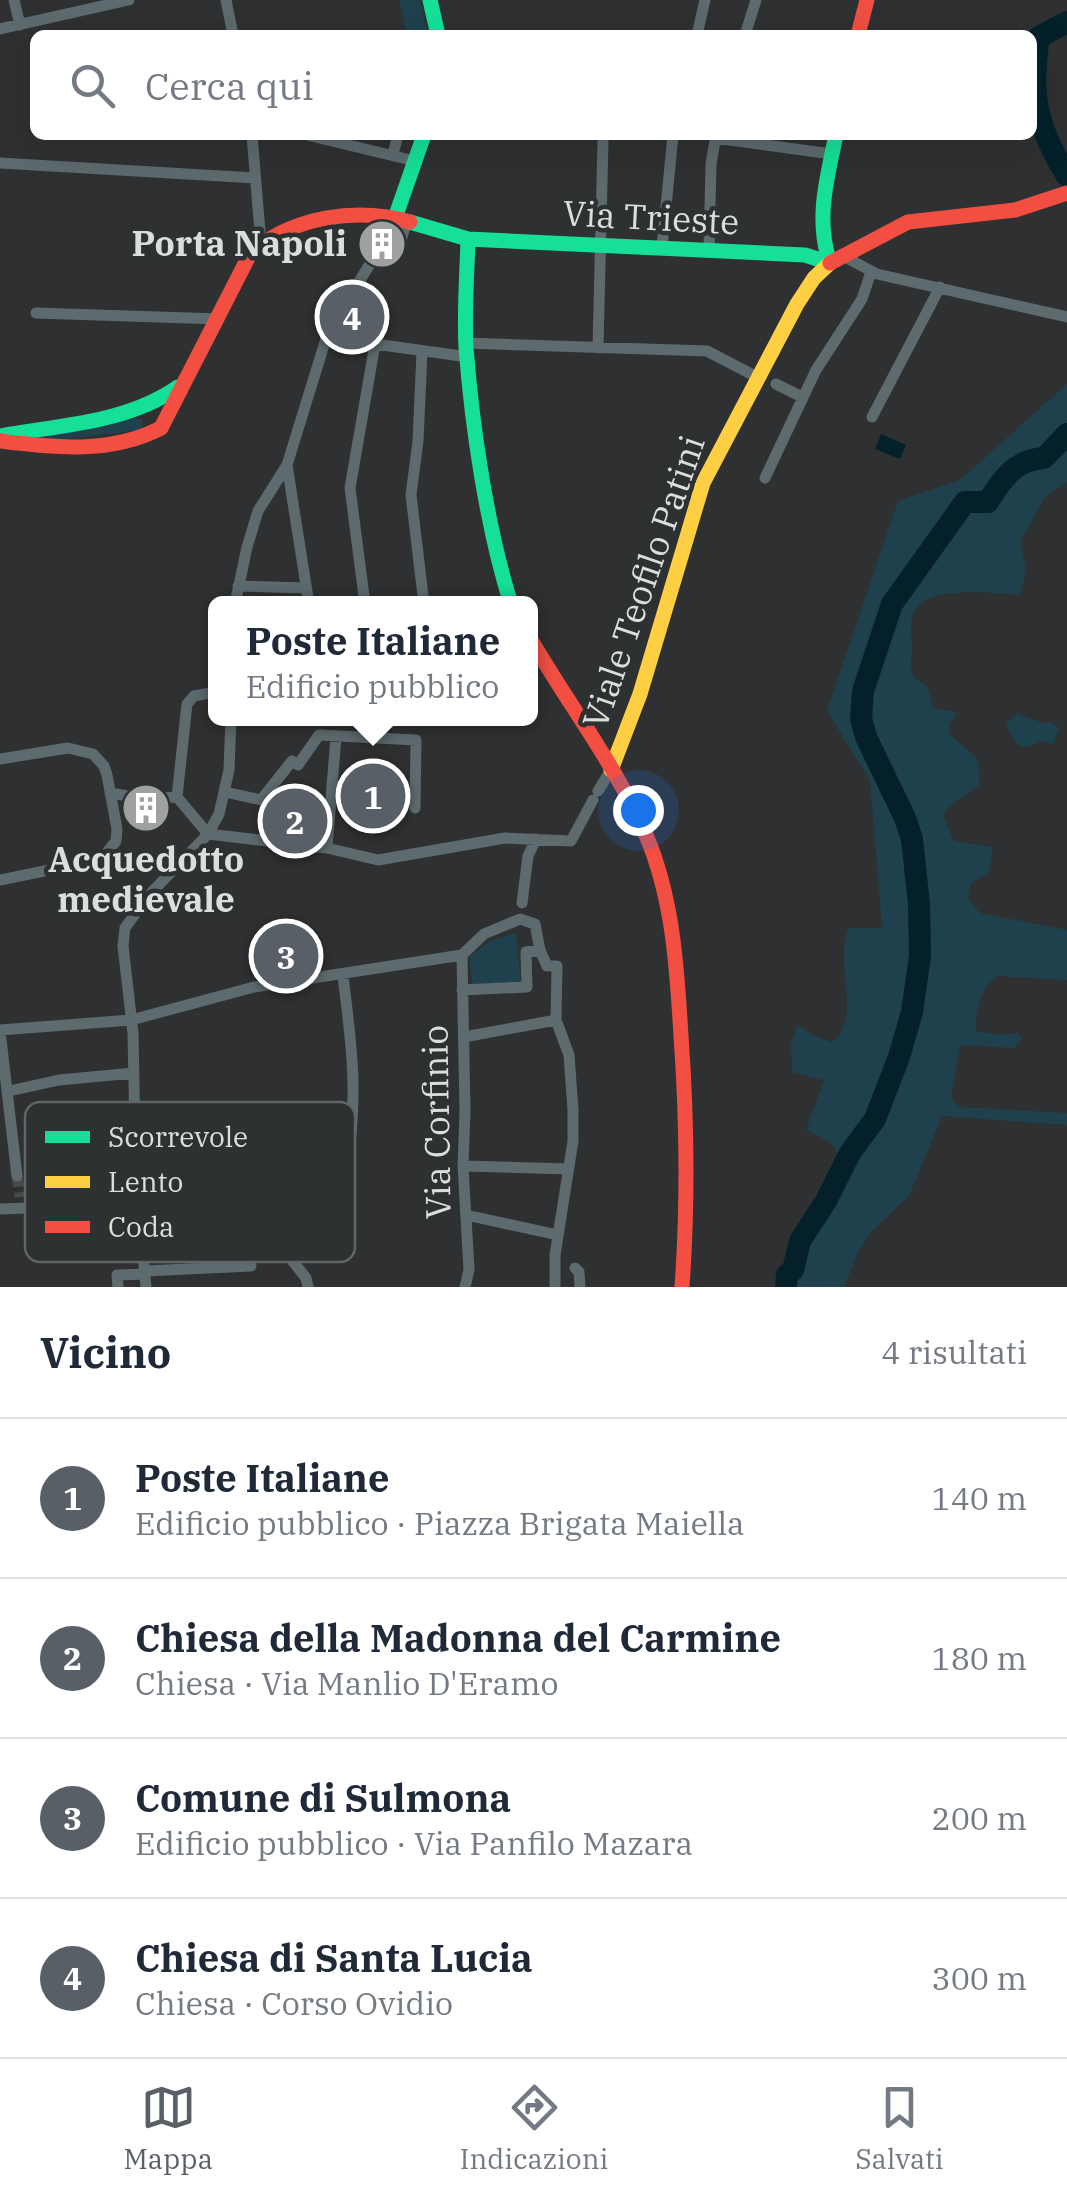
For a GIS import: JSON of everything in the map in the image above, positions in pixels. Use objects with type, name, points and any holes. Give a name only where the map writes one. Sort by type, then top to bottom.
[{"type":"main road","points":[[430,0],[437,30]]},
{"type":"main road","points":[[859,30],[867,0]]},
{"type":"main road","points":[[394,218],[422,140]]},
{"type":"main road","points":[[835,140],[824,197],[822,244],[836,260],[908,222],[1015,210],[1066,193]]},
{"type":"main road","name":"Via Trieste","points":[[261,244],[328,216],[394,218],[468,239],[662,247],[836,260]]},
{"type":"main road","points":[[468,239],[467,350],[496,556],[508,596]]},
{"type":"main road","points":[[0,439],[63,448],[146,438],[167,422],[243,266],[261,244]]},
{"type":"main road","name":"Viale Teofilo Patini","points":[[611,770],[640,694],[703,483],[808,286],[836,260]]},
{"type":"main road","points":[[0,439],[132,410],[166,396],[192,373]]},
{"type":"main road","points":[[132,410],[150,422],[146,438]]},
{"type":"main road","points":[[27,445],[29,436],[39,428]]},
{"type":"main road","points":[[538,651],[646,835],[670,902],[688,1129],[688,1216],[682,1287]]},
{"type":"street","points":[[14,0],[20,24]]},
{"type":"street","points":[[0,29],[128,0]]},
{"type":"street","points":[[226,0],[232,30]]},
{"type":"street","points":[[697,30],[705,0]]},
{"type":"street","points":[[747,30],[756,0]]},
{"type":"street","points":[[252,140],[261,244]]},
{"type":"street","points":[[329,140],[415,161]]},
{"type":"street","points":[[393,154],[397,140]]},
{"type":"street","points":[[662,247],[673,140]]},
{"type":"street","points":[[708,250],[715,140]]},
{"type":"street","points":[[742,140],[832,154]]},
{"type":"street","points":[[598,348],[603,141]]},
{"type":"street","points":[[0,164],[255,178]]},
{"type":"street","points":[[394,218],[398,251],[383,260],[374,259],[365,251],[364,244],[394,218]]},
{"type":"street","points":[[236,596],[258,511],[287,465],[328,332],[374,259]]},
{"type":"street","points":[[836,260],[871,272],[1067,318]]},
{"type":"street","points":[[765,478],[816,370],[862,299],[871,272]]},
{"type":"street","points":[[872,417],[940,287]]},
{"type":"street","points":[[36,314],[220,319]]},
{"type":"street","points":[[328,332],[422,352],[708,350],[757,376]]},
{"type":"street","points":[[364,596],[350,488],[375,344]]},
{"type":"street","points":[[422,352],[411,495],[423,596]]},
{"type":"street","points":[[776,384],[802,397]]},
{"type":"street","points":[[287,465],[308,596]]},
{"type":"street","points":[[238,586],[306,588]]},
{"type":"street","points":[[208,693],[194,696],[187,704],[176,797],[208,834],[327,848],[388,860],[450,845],[505,838],[571,841],[611,770]]},
{"type":"street","points":[[135,1102],[123,946],[128,920],[208,834],[225,792],[229,726]]},
{"type":"street","points":[[225,792],[261,800],[292,762],[298,765],[319,736],[416,740],[416,808]]},
{"type":"street","points":[[327,848],[336,737]]},
{"type":"street","points":[[0,758],[68,748],[86,750],[104,766],[116,841],[102,859],[0,880]]},
{"type":"street","points":[[110,794],[146,799],[176,797]]},
{"type":"street","points":[[521,911],[528,856],[536,839]]},
{"type":"street","points":[[521,911],[535,924],[547,966],[557,966],[556,1020],[569,1056],[573,1110],[558,1235],[564,1267],[580,1287]]},
{"type":"street","points":[[17,1176],[0,1031],[131,1020],[254,988],[462,955],[470,944],[521,911]]},
{"type":"street","points":[[462,990],[526,987],[526,952],[540,950]]},
{"type":"street","name":"Via Corfinio","points":[[462,955],[462,1166],[469,1270],[465,1287]]},
{"type":"street","points":[[343,976],[353,1102]]},
{"type":"street","points":[[464,1037],[556,1020]]},
{"type":"street","points":[[9,1091],[59,1080],[134,1072]]},
{"type":"street","points":[[462,1166],[568,1169]]},
{"type":"street","points":[[0,1209],[25,1203]]},
{"type":"street","points":[[466,1215],[558,1235]]},
{"type":"street","points":[[293,1262],[308,1287]]},
{"type":"street","points":[[118,1287],[117,1275],[146,1277],[251,1266]]},
{"type":"street","points":[[555,1287],[564,1267]]},
{"type":"shaded area","points":[[399,0],[420,0],[427,30],[406,30]]},
{"type":"shaded area","points":[[1067,384],[1067,482],[1044,498],[1021,541],[1026,572],[1020,595],[966,592],[925,600],[912,616],[911,666],[914,677],[928,688],[933,708],[955,712],[949,733],[978,760],[980,785],[947,808],[943,816],[954,841],[993,847],[990,871],[970,884],[968,899],[980,913],[1067,930],[1067,980],[998,976],[987,986],[978,1008],[976,1031],[1018,1033],[1022,1039],[1014,1048],[960,1045],[951,1098],[959,1107],[1067,1113],[1067,1125],[942,1116],[909,1196],[872,1231],[858,1252],[844,1287],[780,1287],[788,1253],[830,1185],[839,1156],[829,1142],[806,1130],[824,1080],[792,1072],[791,1043],[798,1025],[832,1042],[841,1031],[846,1019],[844,958],[849,928],[882,928],[870,781],[827,711],[898,501],[960,480]]},
{"type":"shaded area","points":[[142,420],[142,430],[39,442],[35,438]]},
{"type":"shaded area","points":[[881,434],[906,445],[900,459],[875,449]]},
{"type":"shaded area","points":[[1017,714],[1051,722],[1059,728],[1054,744],[1018,744],[1006,723]]},
{"type":"shaded area","points":[[516,933],[521,983],[472,985],[469,957],[491,940]]},
{"type":"waterway","points":[[1037,56],[1039,37],[1067,22]]},
{"type":"waterway","points":[[1037,101],[1048,141],[1067,176]]},
{"type":"waterway","points":[[786,1287],[800,1241],[850,1153],[875,1119],[912,1012],[920,956],[912,839],[866,737],[861,718],[863,691],[892,604],[965,502],[988,502],[1010,472],[1025,462],[1044,458],[1067,434]]},
{"type":"tunnel","points":[[17,1176],[20,1197]]},
{"type":"traffic: fast","points":[[430,0],[437,30]]},
{"type":"traffic: fast","points":[[395,218],[422,140]]},
{"type":"traffic: fast","points":[[830,263],[823,215],[835,140]]},
{"type":"traffic: fast","points":[[410,222],[468,239],[805,255],[830,263]]},
{"type":"traffic: fast","points":[[468,239],[465,334],[472,410],[488,510],[509,596]]},
{"type":"traffic: fast","points":[[0,436],[115,415],[178,387]]},
{"type":"traffic: slow","points":[[611,770],[640,694],[703,483],[797,304],[814,278],[830,263]]},
{"type":"traffic: jam","points":[[859,30],[867,0]]},
{"type":"traffic: jam","points":[[830,263],[908,222],[1015,210],[1067,193]]},
{"type":"traffic: jam","points":[[0,441],[82,447],[122,442],[161,428],[250,254],[285,231],[326,218],[369,215],[410,222]]},
{"type":"traffic: jam","points":[[538,651],[634,809],[655,859],[668,908],[686,1130],[682,1287]]},
{"type":"place","name":"Porta Napoli","points":[[382,244]]},
{"type":"place","name":"Chiesa di Santa Lucia","points":[[352,317]]},
{"type":"place","name":"Poste Italiane","points":[[373,796]]},
{"type":"place","name":"Acquedotto medievale","points":[[146,808]]},
{"type":"place","name":"Chiesa della Madonna del Carmine","points":[[295,821]]},
{"type":"place","name":"Comune di Sulmona","points":[[286,956]]}]
